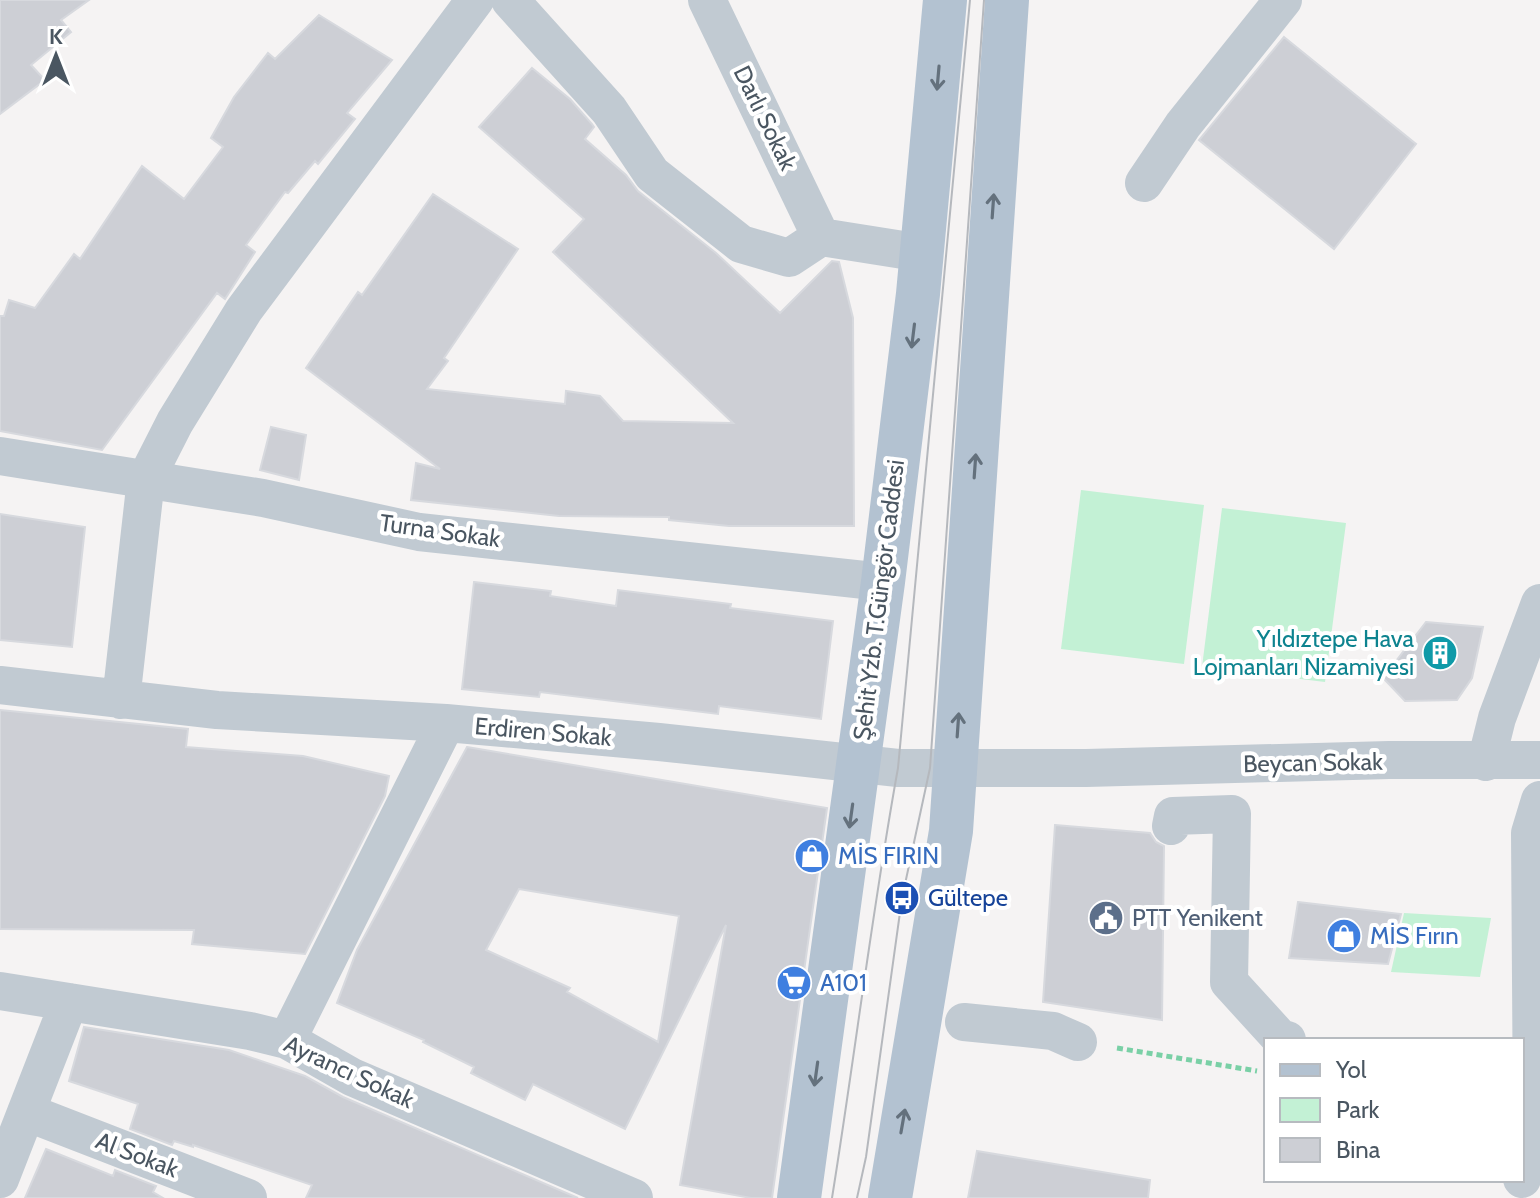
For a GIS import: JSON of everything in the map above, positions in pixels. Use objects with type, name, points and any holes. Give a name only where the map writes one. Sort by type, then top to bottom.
[{"type":"main road","name":"Şehit Yzb. T.Güngör Caddesi","points":[[799,1198],[883,582],[922,253],[945,0]]},
{"type":"main road","points":[[890,1198],[951,831],[1007,0]]},
{"type":"street","points":[[121,700],[146,479],[175,422],[244,310],[475,0]]},
{"type":"street","points":[[510,0],[609,110],[652,174],[741,244],[789,258],[821,237],[922,253]]},
{"type":"street","name":"Darlı Sokak","points":[[707,0],[821,237]]},
{"type":"street","points":[[1144,183],[1183,125],[1283,0]]},
{"type":"street","name":"Turna Sokak","points":[[0,456],[263,498],[419,532],[883,582]]},
{"type":"street","points":[[1486,762],[1497,718],[1540,603]]},
{"type":"street","name":"Erdiren Sokak","points":[[0,685],[217,710],[446,723],[659,742],[858,765],[955,769],[1086,768]]},
{"type":"street","points":[[287,1040],[446,723]]},
{"type":"street","name":"Beycan Sokak","points":[[1086,768],[1389,760],[1540,760]]},
{"type":"street","points":[[1171,826],[1173,816],[1232,814],[1229,982],[1280,1038]]},
{"type":"street","points":[[1524,1169],[1532,1123],[1537,823]]},
{"type":"street","name":"Ayrancı Sokak","points":[[0,991],[250,1031],[287,1040],[352,1077],[634,1198]]},
{"type":"street","points":[[0,1179],[69,1002]]},
{"type":"street","points":[[964,1022],[1053,1031],[1078,1042]]},
{"type":"street","name":"Al Sokak","points":[[26,1112],[248,1198]]},
{"type":"path","points":[[1078,1042],[1264,1072]]},
{"type":"green space","points":[[1081,490],[1204,505],[1184,664],[1061,649]]},
{"type":"green space","points":[[1222,508],[1346,523],[1325,682],[1202,667]]},
{"type":"green space","points":[[1404,913],[1491,918],[1480,977],[1391,972]]},
{"type":"building","points":[[0,0],[89,0],[61,20],[71,32],[31,65],[45,80],[0,114]]},
{"type":"building","points":[[319,15],[392,60],[347,113],[355,119],[318,164],[315,161],[288,193],[285,192],[246,245],[255,252],[225,299],[217,293],[102,450],[0,431],[0,316],[4,316],[9,300],[35,308],[74,254],[80,259],[142,166],[184,199],[223,147],[211,138],[234,97],[268,53],[275,59]]},
{"type":"building","points":[[1284,37],[1416,144],[1334,249],[1199,140]]},
{"type":"building","points":[[532,68],[570,99],[592,124],[594,127],[585,139],[626,175],[638,191],[716,253],[780,313],[832,261],[839,262],[853,318],[854,526],[729,526],[669,520],[669,517],[559,516],[411,500],[416,463],[440,469],[306,368],[358,292],[362,295],[433,194],[518,249],[444,358],[448,361],[427,389],[565,404],[566,391],[600,396],[623,421],[733,423],[553,252],[584,219],[479,127]]},
{"type":"building","points":[[271,427],[306,435],[299,480],[260,470]]},
{"type":"building","points":[[0,514],[85,527],[72,647],[0,640]]},
{"type":"building","points":[[474,582],[551,591],[550,596],[616,606],[618,590],[833,621],[821,719],[719,706],[718,714],[540,692],[539,697],[462,689]]},
{"type":"building","name":"Yıldıztepe Hava Lojmanları Nizamiyesi","points":[[1426,622],[1483,627],[1472,678],[1457,700],[1405,701],[1383,678]]},
{"type":"building","points":[[0,710],[188,729],[186,747],[303,756],[389,776],[385,796],[305,954],[192,944],[194,930],[0,929]]},
{"type":"building","points":[[467,747],[827,808],[772,1198],[751,1198],[680,1185],[726,925],[625,1129],[533,1084],[525,1100],[471,1073],[474,1067],[424,1040],[337,1003],[357,950]],"holes":[[[519,889],[679,916],[658,1042],[567,992],[570,988],[486,950]]]},
{"type":"building","name":"PTT Yenikent","points":[[1055,825],[1150,833],[1156,842],[1164,846],[1162,1020],[1043,1002]]},
{"type":"building","name":"MİS Fırın","points":[[1298,902],[1401,914],[1388,964],[1289,958]]},
{"type":"building","points":[[84,1027],[229,1050],[305,1076],[343,1097],[578,1198],[306,1198],[312,1185],[193,1145],[174,1141],[172,1145],[130,1129],[138,1104],[69,1081]]},
{"type":"building","points":[[46,1149],[113,1176],[115,1170],[156,1186],[153,1192],[163,1198],[25,1198]]},
{"type":"building","points":[[977,1151],[1150,1180],[1148,1198],[968,1198]]},
{"type":"tram line","points":[[832,1198],[898,768],[970,0]]},
{"type":"tram line","points":[[857,1198],[866,1157],[902,898],[930,768],[984,0]]},
{"type":"place","name":"Yıldıztepe Hava Lojmanları Nizamiyesi","points":[[1440,653]]},
{"type":"place","name":"MİS FIRIN","points":[[812,856]]},
{"type":"place","name":"Gültepe","points":[[902,898]]},
{"type":"place","name":"PTT Yenikent","points":[[1106,918]]},
{"type":"place","name":"MİS Fırın","points":[[1344,936]]},
{"type":"place","name":"A101","points":[[794,983]]}]
